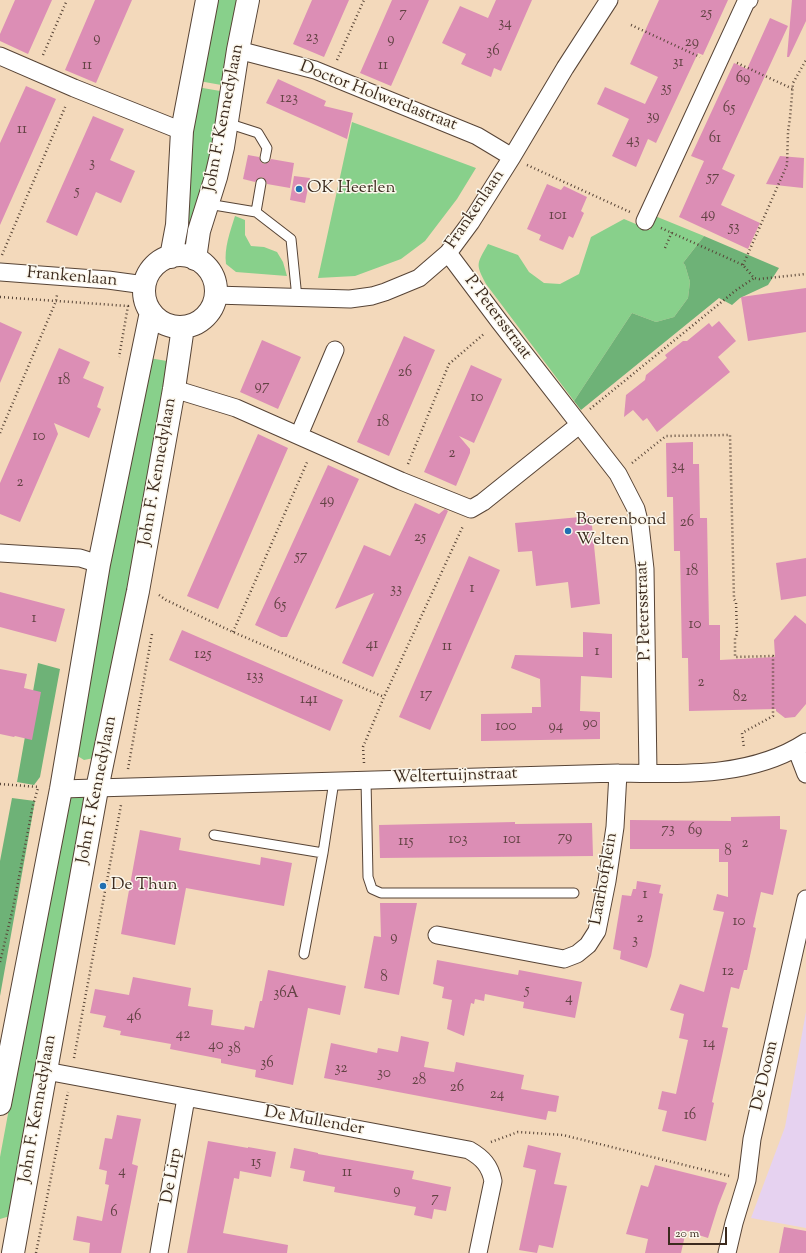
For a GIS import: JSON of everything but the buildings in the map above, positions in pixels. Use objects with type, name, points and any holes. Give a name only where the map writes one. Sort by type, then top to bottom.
[{"type":"street","name":"John F. Kennedylaan","points":[[171,257],[177,226],[182,131],[207,0]]},
{"type":"street","name":"John F. Kennedylaan","points":[[195,259],[199,230],[216,176],[227,123],[238,50],[248,0]]},
{"type":"street","name":"Frankenlaan","points":[[215,295],[350,299],[372,296],[386,292],[419,278],[448,253],[471,222],[565,68],[609,0]]},
{"type":"street","points":[[645,221],[746,2],[749,0]]},
{"type":"street","name":"Doctor Holwerdastraat","points":[[238,50],[315,70],[477,136],[512,157]]},
{"type":"street","points":[[0,56],[74,88],[182,131]]},
{"type":"street","name":"P. Petersstraat","points":[[448,253],[577,423],[618,474],[636,509],[640,525],[645,569],[648,773]]},
{"type":"street","points":[[179,256],[195,259],[208,269],[214,282],[215,295],[213,305],[205,316],[192,325],[183,327],[162,322],[151,312],[145,301],[145,285],[148,274],[152,268],[163,260],[171,257],[179,256]]},
{"type":"street","name":"Frankenlaan","points":[[0,272],[108,280],[145,285]]},
{"type":"street","points":[[0,1104],[61,789],[99,564],[151,312]]},
{"type":"street","name":"John F. Kennedylaan","points":[[13,1253],[97,789],[138,591],[174,389],[183,327]]},
{"type":"street","points":[[299,435],[335,350]]},
{"type":"street","points":[[174,389],[236,408],[401,481],[471,509],[483,502],[577,423]]},
{"type":"street","points":[[0,552],[80,558],[99,564]]},
{"type":"street","points":[[801,745],[806,774]]},
{"type":"street","name":"Weltertuijnstraat","points":[[61,789],[618,773],[709,773],[760,764],[801,745]]},
{"type":"street","name":"Laarhofplein","points":[[437,935],[564,959],[577,954],[588,945],[597,931],[607,881],[615,827],[618,773]]},
{"type":"street","name":"De Doom","points":[[727,1253],[747,1180],[752,1139],[806,898]]},
{"type":"street","name":"De Mullender","points":[[46,1071],[469,1150],[486,1162],[491,1172],[493,1181],[478,1253]]},
{"type":"street","name":"De Lirp","points":[[159,1253],[186,1098]]},
{"type":"lane","points":[[227,123],[258,133],[267,148],[265,158]]},
{"type":"lane","points":[[256,212],[261,183]]},
{"type":"lane","points":[[208,204],[256,212],[291,239],[297,298]]},
{"type":"lane","points":[[366,780],[368,877],[372,889],[381,893],[574,893]]},
{"type":"lane","points":[[304,954],[323,853],[334,781]]},
{"type":"lane","points":[[214,835],[323,853]]},
{"type":"path","points":[[36,72],[67,0]]},
{"type":"path","points":[[330,76],[364,0]]},
{"type":"path","points":[[631,25],[793,89]]},
{"type":"path","points":[[743,265],[787,165],[788,132],[793,83],[806,60]]},
{"type":"path","points":[[0,261],[74,88]]},
{"type":"path","points":[[665,248],[672,232]]},
{"type":"path","points":[[0,433],[56,301],[59,277]]},
{"type":"path","points":[[577,423],[735,291],[754,278]]},
{"type":"path","points":[[0,297],[128,306],[118,362]]},
{"type":"path","points":[[401,481],[449,364],[499,321]]},
{"type":"path","points":[[618,474],[666,436],[730,435],[734,599],[736,602],[737,634],[735,638],[735,657],[773,656],[773,716],[742,733],[746,766]]},
{"type":"path","points":[[233,632],[315,443]]},
{"type":"path","points":[[366,780],[363,747],[384,697],[471,509]]},
{"type":"path","points":[[138,591],[159,595],[166,600],[233,632],[384,697]]},
{"type":"path","points":[[158,603],[159,595]]},
{"type":"path","points":[[36,1253],[125,788],[152,633]]},
{"type":"path","points":[[0,962],[13,908],[33,805],[40,779]]},
{"type":"path","points":[[0,784],[61,789]]},
{"type":"path","points":[[469,1150],[518,1132],[563,1135],[747,1180]]},
{"type":"shaded area","points":[[806,1012],[806,1228],[751,1218],[785,1127]]},
{"type":"green space","points":[[213,0],[243,0],[227,86],[199,81]]},
{"type":"green space","points":[[197,87],[226,92],[219,132],[191,222],[182,221]]},
{"type":"green space","points":[[352,122],[476,168],[457,199],[425,241],[401,259],[355,276],[318,278]]},
{"type":"green space","points":[[235,216],[245,220],[245,235],[251,246],[264,247],[277,252],[283,262],[287,276],[236,272],[226,264],[229,234]]},
{"type":"green space","points":[[655,216],[704,236],[683,263],[690,282],[688,298],[674,317],[656,322],[632,313],[574,401],[486,284],[480,272],[480,260],[488,244],[518,255],[529,272],[544,283],[560,284],[579,274],[591,237],[624,219],[650,230]]},
{"type":"green space","points":[[704,236],[779,268],[768,285],[740,298],[732,305],[719,298],[581,410],[574,401],[632,313],[656,322],[674,317],[688,298],[690,282],[683,263]]},
{"type":"green space","points":[[149,358],[173,362],[94,758],[84,760],[76,755],[142,379]]},
{"type":"green space","points":[[38,663],[60,669],[40,777],[34,785],[17,782]]},
{"type":"green space","points":[[73,795],[80,795],[86,799],[10,1216],[0,1219],[0,1157],[66,802]]},
{"type":"green space","points":[[12,798],[35,801],[0,996],[0,861]]},
{"type":"place","name":"OK Heerlen","points":[[299,189]]},
{"type":"place","name":"Boerenbond Welten","points":[[568,531]]},
{"type":"place","name":"De Thun","points":[[103,886]]}]
